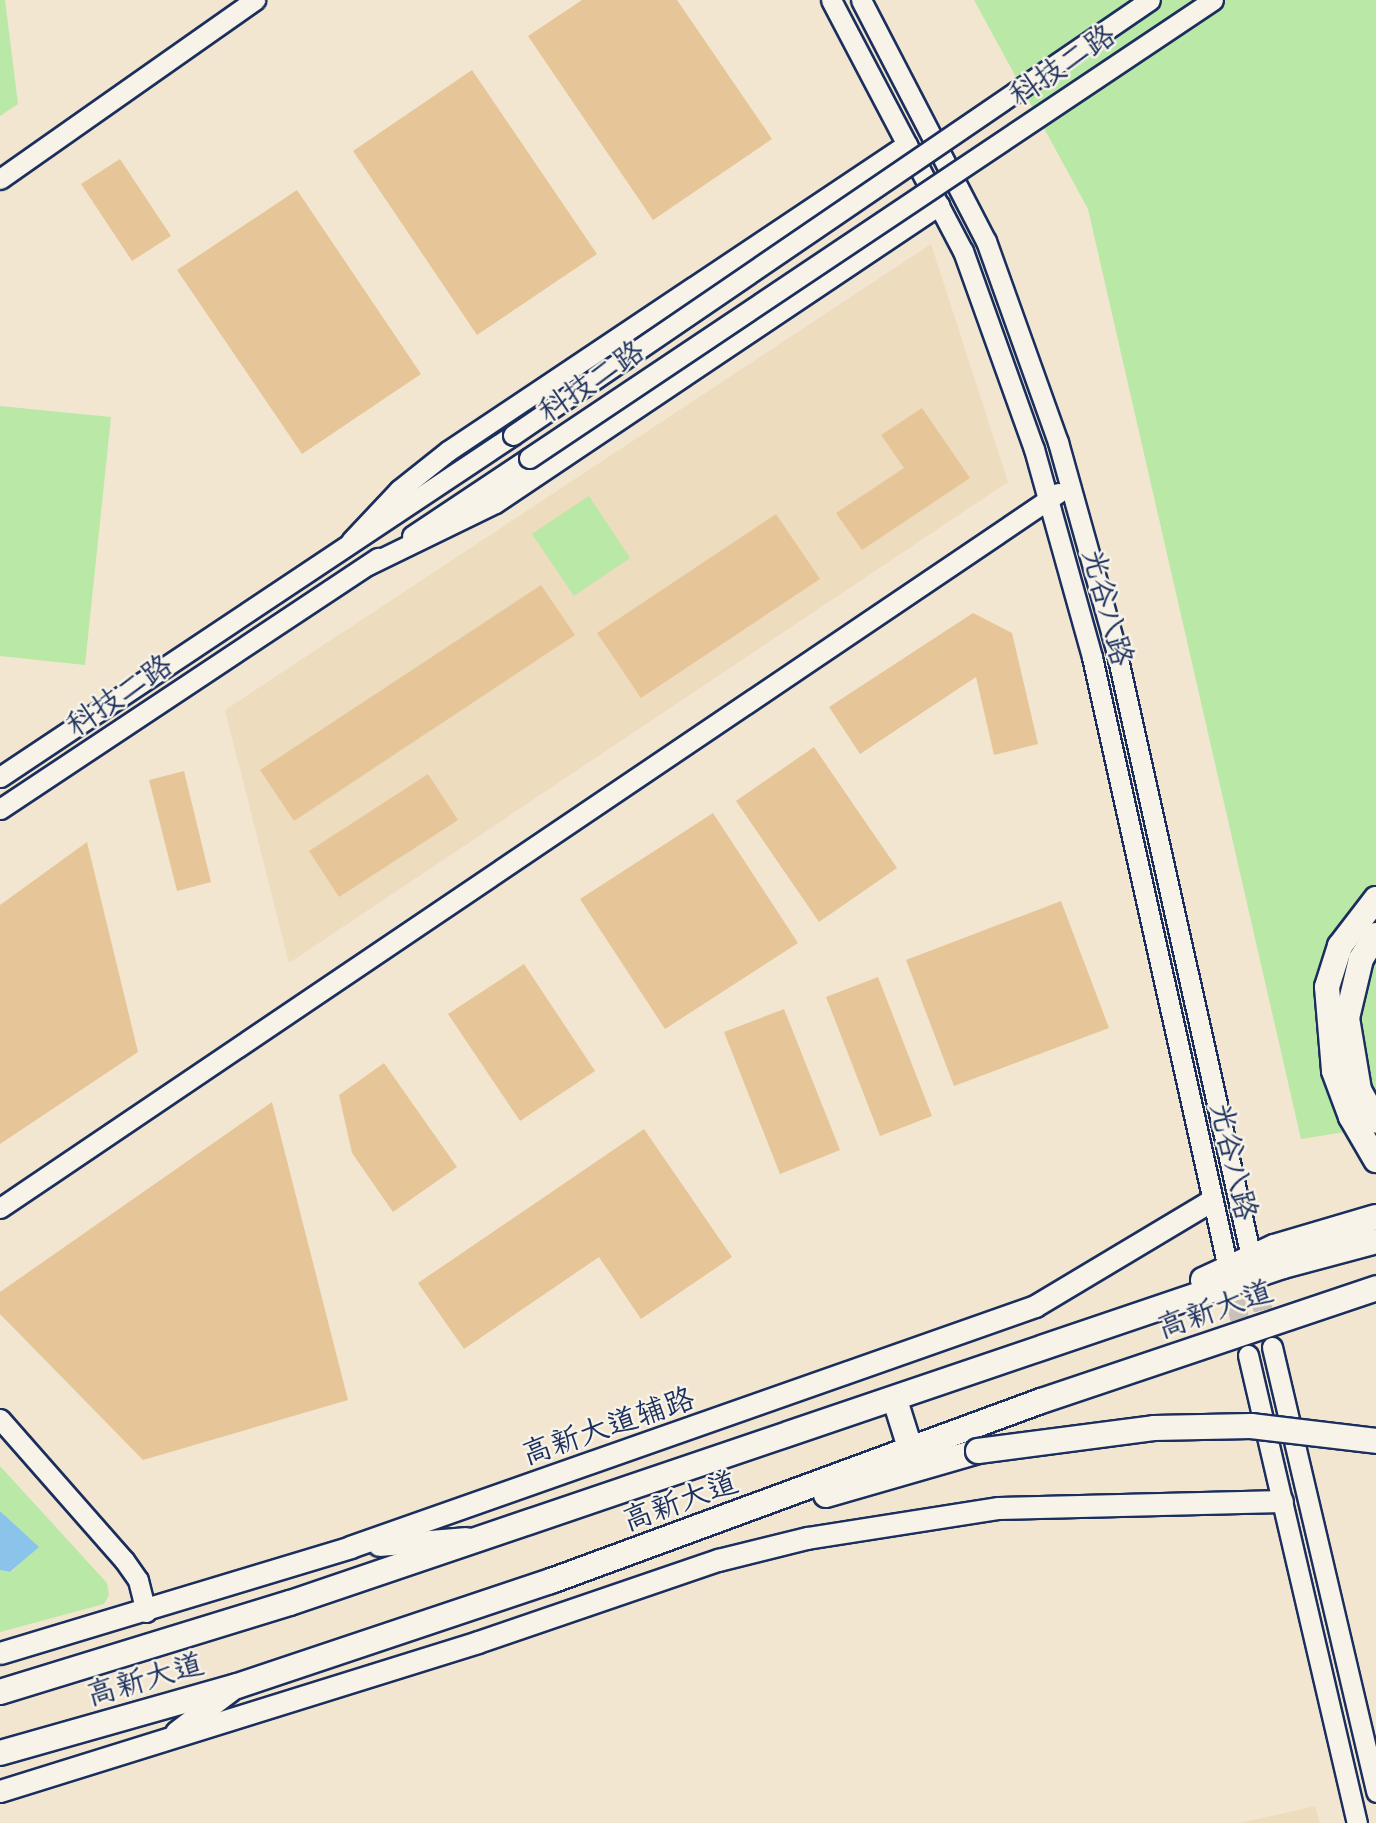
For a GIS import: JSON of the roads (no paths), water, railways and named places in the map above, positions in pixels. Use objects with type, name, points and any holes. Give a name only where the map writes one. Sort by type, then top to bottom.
[{"type":"highway","points":[[1376,899],[1340,946],[1327,987],[1334,1070],[1351,1117],[1376,1160]]},
{"type":"highway","points":[[1376,935],[1361,959],[1348,1018],[1359,1090],[1376,1121]]},
{"type":"highway","points":[[1279,1257],[1376,1217]]},
{"type":"highway","name":"高新大道","points":[[0,1692],[290,1603],[1071,1342],[1279,1257],[1376,1241]]},
{"type":"highway","name":"高新大道","points":[[0,1753],[237,1686],[551,1581],[911,1448],[1376,1288]]},
{"type":"highway","points":[[895,1400],[911,1448]]},
{"type":"highway","points":[[551,1581],[978,1451],[1154,1429],[1251,1426],[1376,1441]]},
{"type":"main road","name":"高新大道辅路","points":[[0,1653],[146,1612],[350,1547],[1035,1306],[1212,1200]]},
{"type":"main road","points":[[0,1791],[163,1741],[718,1560],[807,1538],[999,1508],[1282,1501]]},
{"type":"main road","points":[[350,1547],[489,1536]]},
{"type":"main road","points":[[163,1741],[237,1686]]},
{"type":"street","points":[[0,180],[255,0]]},
{"type":"street","name":"光谷八路","points":[[831,0],[963,251],[1048,500],[1092,657],[1227,1264]]},
{"type":"street","name":"光谷八路","points":[[861,0],[986,241],[1070,485],[1116,650],[1249,1248]]},
{"type":"street","name":"科技二路","points":[[0,777],[513,435],[1150,0]]},
{"type":"street","name":"科技二路","points":[[0,809],[1213,0]]},
{"type":"street","points":[[351,541],[399,490],[448,451],[907,144]]},
{"type":"street","points":[[368,565],[495,503],[939,205]]},
{"type":"street","points":[[0,1208],[1070,485]]},
{"type":"street","points":[[1272,1347],[1376,1792]]},
{"type":"street","points":[[1248,1355],[1357,1823]]},
{"type":"street","points":[[0,1419],[124,1560],[138,1580],[146,1612]]},
{"type":"water","points":[[0,1511],[39,1547],[10,1572],[0,1570]]},
{"type":"tunnel","points":[[1252,1263],[1270,1339]]},
{"type":"tunnel","points":[[1229,1272],[1248,1355]]}]
